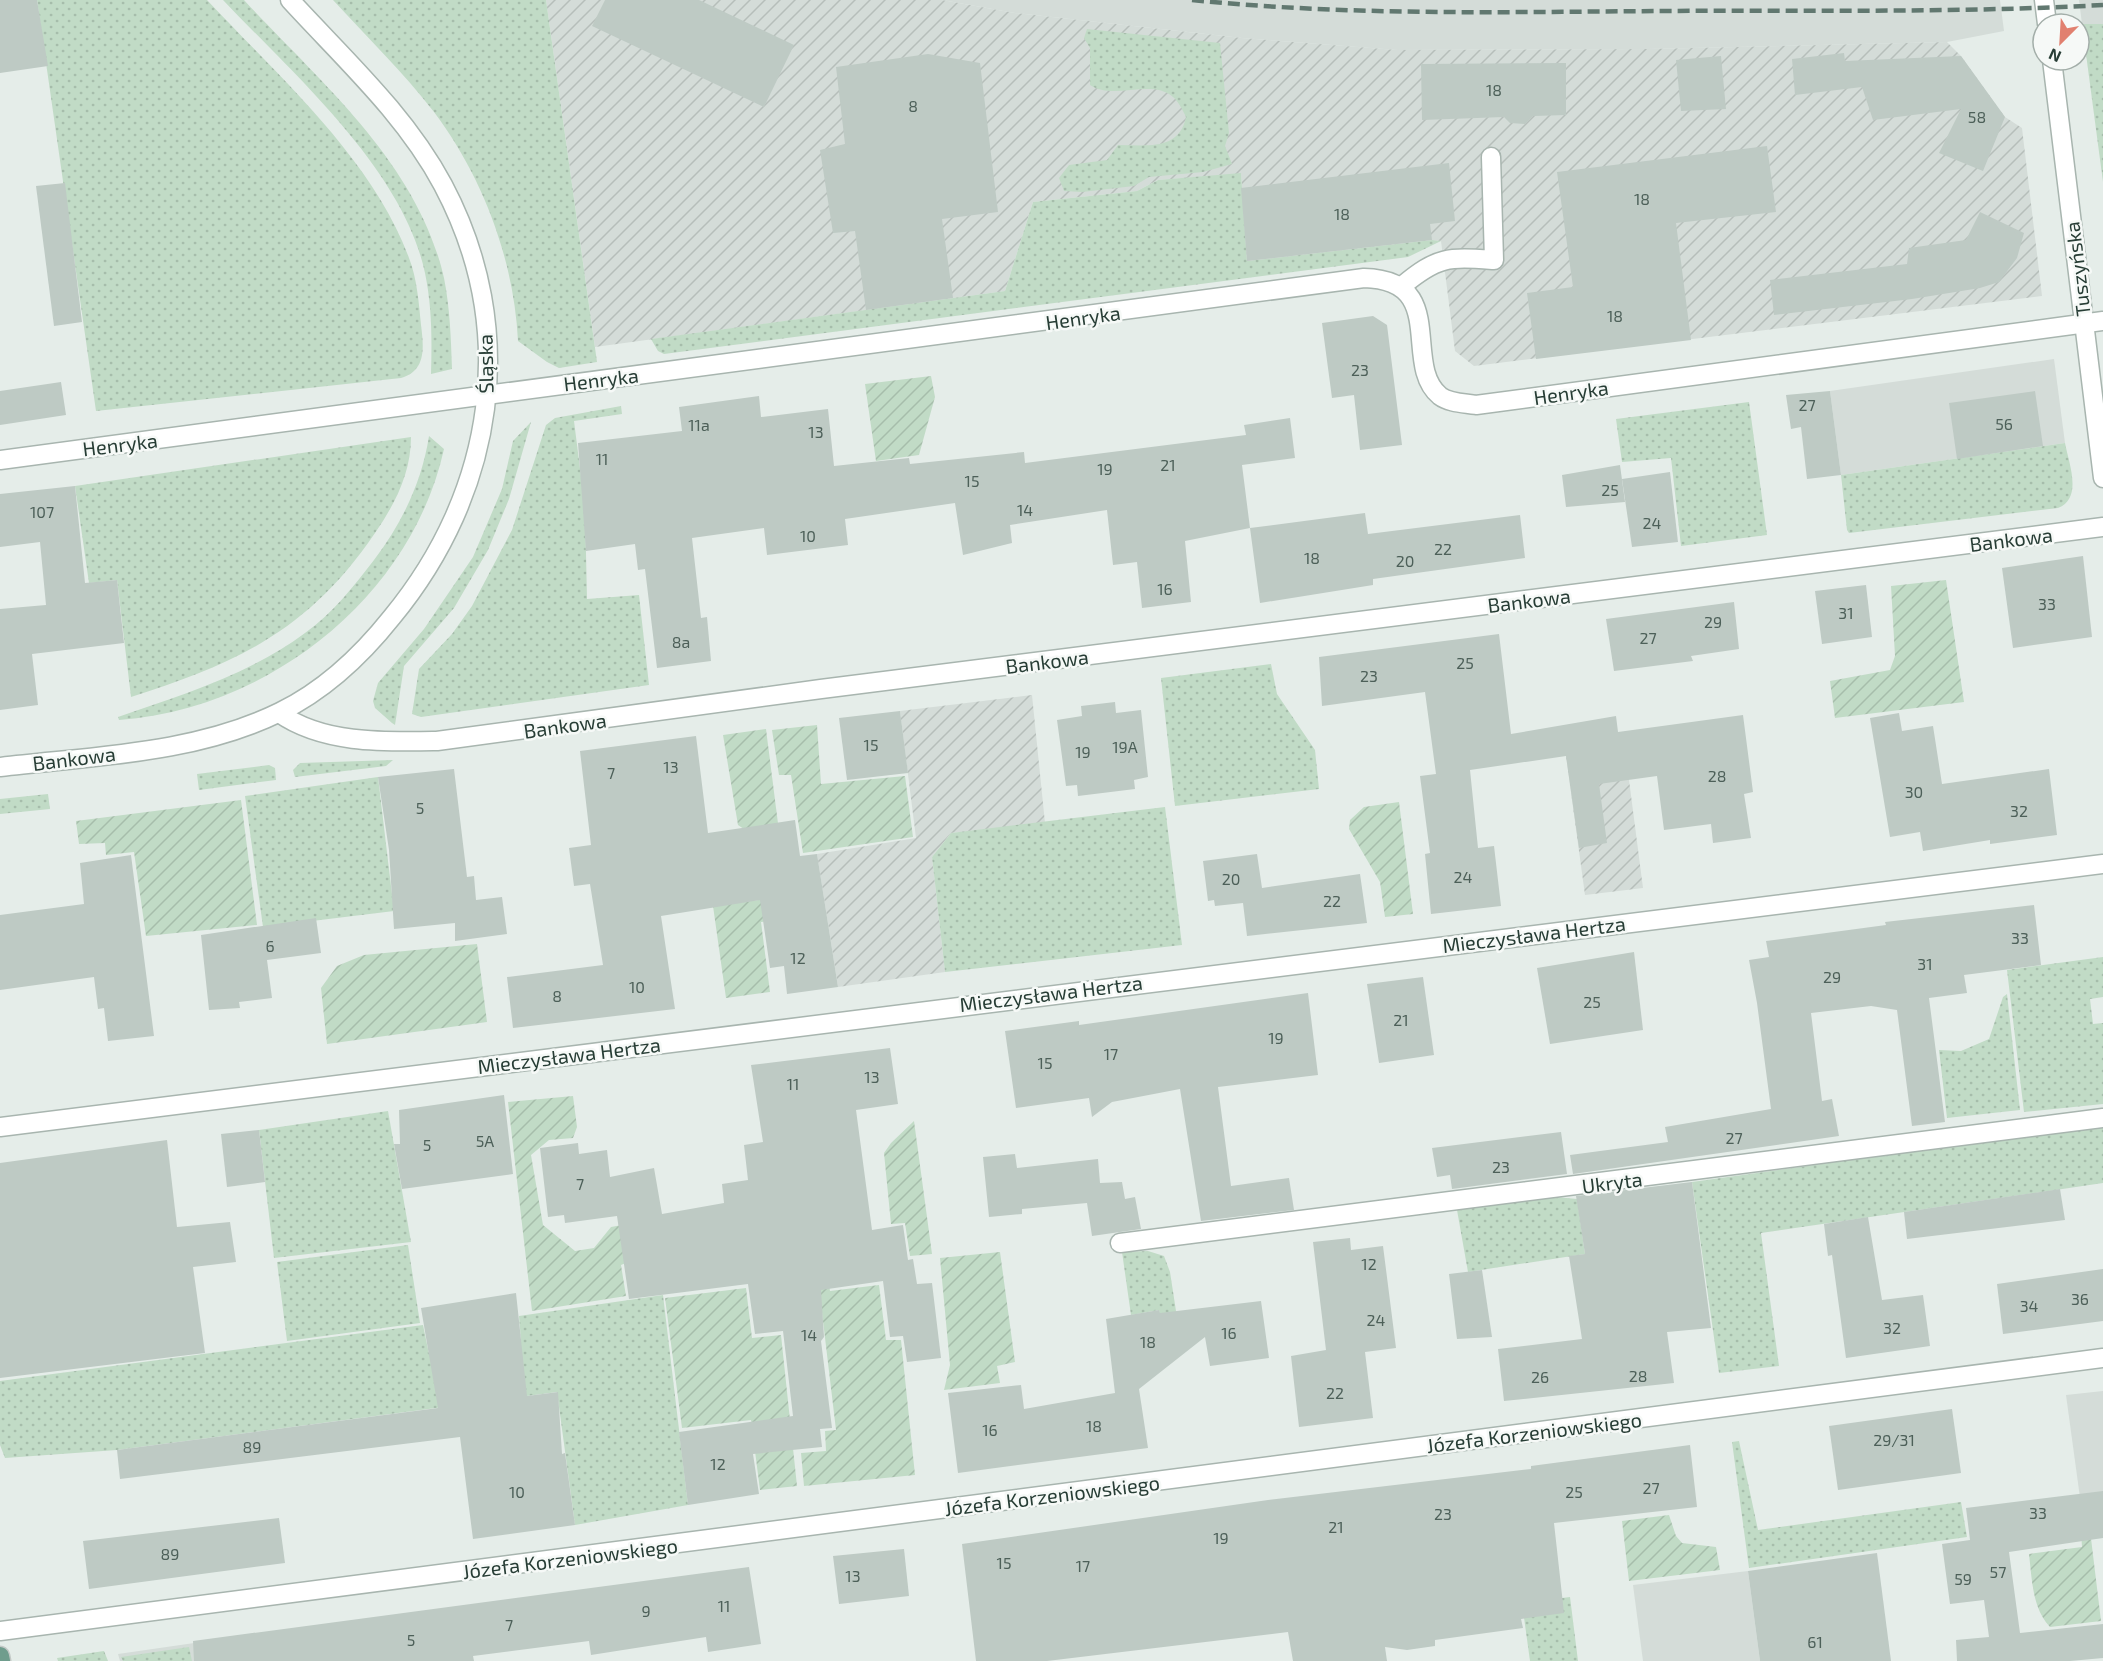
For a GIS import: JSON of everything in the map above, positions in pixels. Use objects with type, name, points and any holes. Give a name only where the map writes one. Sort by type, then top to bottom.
[{"type":"main road","points":[[0,1656],[2,1661]]},
{"type":"street","name":"Śląska","points":[[279,713],[318,689],[352,662],[409,597],[430,566],[446,538],[471,478],[484,426],[487,393],[481,294],[464,232],[444,187],[414,136],[290,0]]},
{"type":"street","name":"Tuszyńska","points":[[2053,72],[2103,478]]},
{"type":"street","points":[[1402,286],[1426,266],[1443,259],[1494,260],[1491,157]]},
{"type":"street","name":"Henryka","points":[[0,460],[424,405],[487,393],[949,335],[1364,278],[1384,278],[1402,286],[1418,315],[1430,385],[1442,398],[1476,405],[2103,321]]},
{"type":"street","name":"Bankowa","points":[[0,766],[133,751],[191,741],[249,725],[279,713],[311,732],[386,741],[445,740],[821,689],[2103,527]]},
{"type":"street","name":"Mieczysława Hertza","points":[[0,1127],[2103,864]]},
{"type":"street","name":"Ukryta","points":[[1120,1243],[2103,1118]]},
{"type":"street","name":"Józefa Korzeniowskiego","points":[[0,1631],[2103,1358]]},
{"type":"shaded area","points":[[546,0],[942,0],[1015,13],[1242,38],[1397,50],[1649,49],[1947,42],[1961,56],[2005,117],[2022,128],[2042,296],[1474,366],[1455,351],[1441,241],[1432,240],[1247,261],[1241,174],[1158,180],[1137,191],[1033,202],[1005,291],[595,347]]},
{"type":"shaded area","points":[[942,0],[2000,0],[2004,31],[1947,42],[1649,49],[1397,50],[1242,38],[1015,13]]},
{"type":"shaded area","points":[[2079,0],[2103,0],[2103,24],[2091,24],[2091,12],[2080,12]]},
{"type":"shaded area","points":[[2054,359],[2065,443],[1841,475],[1830,391]]},
{"type":"shaded area","points":[[1032,695],[1045,823],[951,833],[932,857],[945,972],[838,987],[817,854],[916,838],[900,711]]},
{"type":"shaded area","points":[[1625,749],[1643,888],[1585,895],[1566,756]]},
{"type":"shaded area","points":[[2103,1391],[2103,1524],[2084,1527],[2066,1395]]},
{"type":"shaded area","points":[[1748,1571],[1760,1661],[1643,1661],[1633,1585]]},
{"type":"shaded area","points":[[215,1640],[218,1661],[120,1661],[118,1654]]},
{"type":"green space","points":[[37,0],[207,0],[321,120],[372,187],[393,222],[412,266],[417,291],[423,350],[422,358],[415,370],[401,378],[96,411]]},
{"type":"green space","points":[[223,0],[244,0],[304,62],[363,127],[390,161],[413,198],[431,236],[444,278],[449,312],[452,369],[431,374],[431,323],[425,273],[413,234],[394,197],[370,161],[342,126]]},
{"type":"green space","points":[[333,0],[546,0],[597,362],[559,368],[518,341],[510,280],[503,250],[481,192],[467,164],[452,137],[422,97]]},
{"type":"green space","points":[[2091,24],[2103,24],[2103,182],[2088,72],[2091,72]]},
{"type":"green space","points":[[1087,29],[1220,43],[1229,133],[1225,146],[1232,164],[1203,172],[1149,177],[1134,186],[1082,192],[1064,191],[1059,178],[1069,165],[1107,160],[1118,145],[1150,145],[1169,141],[1182,128],[1186,117],[1175,99],[1164,92],[1154,89],[1110,91],[1090,85],[1090,48],[1084,38]]},
{"type":"green space","points":[[1241,173],[1247,261],[1432,240],[1441,241],[1408,257],[664,354],[658,351],[651,339],[1005,291],[1033,202],[1137,191],[1158,180]]},
{"type":"green space","points":[[931,376],[935,397],[919,455],[876,461],[865,384]]},
{"type":"green space","points":[[1749,402],[1767,535],[1681,546],[1671,458],[1622,462],[1616,419]]},
{"type":"green space","points":[[621,406],[622,414],[574,421],[585,508],[587,599],[639,595],[649,685],[421,717],[412,714],[419,669],[452,634],[472,606],[512,530],[546,425],[555,418]]},
{"type":"green space","points":[[531,422],[509,499],[488,550],[454,608],[404,666],[395,725],[375,708],[373,701],[378,683],[424,629],[473,557],[502,489],[513,441]]},
{"type":"green space","points":[[429,436],[444,449],[427,503],[400,553],[366,597],[325,636],[279,669],[228,694],[174,711],[119,720],[118,717],[239,672],[284,647],[324,617],[359,580],[402,517],[416,486]]},
{"type":"green space","points":[[411,437],[405,476],[389,511],[350,567],[324,595],[297,619],[238,656],[205,671],[131,697],[117,580],[89,583],[75,486]]},
{"type":"green space","points":[[2065,443],[2071,470],[2072,489],[2066,503],[2058,508],[1849,533],[1847,530],[1841,475]]},
{"type":"green space","points":[[1946,580],[1964,702],[1835,718],[1830,681],[1890,670],[1895,656],[1891,586]]},
{"type":"green space","points":[[1271,664],[1277,694],[1315,750],[1319,789],[1175,806],[1161,678]]},
{"type":"green space","points":[[817,725],[821,784],[905,776],[913,837],[803,853],[791,775],[779,775],[772,730]]},
{"type":"green space","points":[[766,729],[782,855],[738,825],[723,735]]},
{"type":"green space","points":[[393,760],[386,766],[295,777],[293,770],[300,763]]},
{"type":"green space","points":[[269,765],[275,768],[276,780],[199,790],[197,774]]},
{"type":"green space","points":[[378,777],[394,911],[263,927],[245,796]]},
{"type":"green space","points":[[48,794],[50,809],[0,814],[0,799]]},
{"type":"green space","points":[[241,800],[257,925],[146,936],[134,852],[106,855],[105,843],[79,844],[76,821]]},
{"type":"green space","points":[[1399,802],[1413,914],[1385,917],[1380,882],[1349,829],[1350,820],[1364,807]]},
{"type":"green space","points":[[1165,807],[1182,945],[945,972],[932,857],[951,833]]},
{"type":"green space","points":[[765,899],[786,919],[761,922],[770,992],[726,998],[713,906]]},
{"type":"green space","points":[[477,944],[487,1022],[327,1044],[321,988],[337,966],[364,955]]},
{"type":"green space","points":[[2103,957],[2103,997],[2090,999],[2093,1024],[2103,1023],[2103,1104],[2024,1112],[2007,970]]},
{"type":"green space","points":[[2007,994],[2020,1110],[1947,1118],[1939,1050],[1961,1051],[1989,1039],[2003,997]]},
{"type":"green space","points":[[573,1096],[577,1127],[573,1138],[549,1140],[531,1155],[543,1225],[575,1251],[594,1248],[611,1227],[622,1225],[628,1262],[621,1265],[626,1296],[532,1311],[508,1102]]},
{"type":"green space","points":[[388,1111],[411,1242],[274,1258],[259,1130]]},
{"type":"green space","points":[[914,1121],[932,1254],[910,1256],[905,1223],[891,1224],[884,1153]]},
{"type":"green space","points":[[2103,1125],[2103,1183],[1761,1233],[1779,1366],[1719,1373],[1692,1182]]},
{"type":"green space","points":[[1556,1197],[1577,1199],[1585,1254],[1468,1272],[1457,1210]]},
{"type":"green space","points":[[408,1245],[420,1323],[287,1341],[277,1262]]},
{"type":"green space","points":[[1148,1251],[1164,1256],[1170,1272],[1178,1324],[1163,1333],[1159,1310],[1131,1315],[1122,1252]]},
{"type":"green space","points":[[1000,1252],[1015,1362],[997,1366],[1000,1383],[944,1390],[950,1365],[940,1258]]},
{"type":"green space","points":[[818,1279],[828,1279],[830,1291],[879,1285],[886,1340],[901,1340],[915,1475],[804,1486],[801,1453],[826,1451],[825,1431],[836,1430]]},
{"type":"green space","points":[[746,1288],[752,1338],[781,1335],[797,1486],[760,1490],[751,1420],[682,1428],[665,1298]]},
{"type":"green space","points":[[663,1295],[688,1505],[575,1525],[557,1392],[117,1450],[5,1458],[0,1445],[0,1381],[423,1325],[429,1354],[521,1341],[519,1316]]},
{"type":"green space","points":[[1739,1441],[1758,1530],[1961,1502],[1967,1537],[1749,1568],[1732,1442]]},
{"type":"green space","points":[[1669,1515],[1676,1536],[1682,1543],[1716,1547],[1720,1570],[1629,1581],[1622,1521]]},
{"type":"green space","points":[[2090,1530],[2101,1621],[2050,1627],[2036,1602],[2029,1554],[2082,1547],[2081,1531]]},
{"type":"green space","points":[[1570,1597],[1578,1661],[1530,1661],[1522,1603]]},
{"type":"green space","points":[[189,1647],[192,1661],[123,1661],[121,1657]]},
{"type":"green space","points":[[104,1651],[108,1661],[58,1661],[57,1658]]},
{"type":"building","points":[[0,0],[37,0],[48,66],[0,73]]},
{"type":"building","points":[[605,0],[699,0],[794,45],[764,107],[592,26]]},
{"type":"building","points":[[1844,53],[1845,61],[1961,56],[2005,117],[1983,171],[1939,153],[1961,109],[1873,120],[1862,87],[1795,95],[1792,59]]},
{"type":"building","points":[[928,54],[980,63],[998,212],[942,219],[953,298],[866,310],[855,231],[833,233],[820,150],[845,144],[836,67]]},
{"type":"building","points":[[1721,56],[1726,109],[1681,111],[1676,60]]},
{"type":"building","points":[[1566,63],[1566,115],[1533,116],[1525,124],[1510,123],[1504,117],[1422,120],[1421,64]]},
{"type":"building","points":[[1767,146],[1776,212],[1676,223],[1691,340],[1536,359],[1527,293],[1573,287],[1557,172]]},
{"type":"building","points":[[1449,163],[1455,221],[1430,224],[1432,240],[1247,261],[1241,188]]},
{"type":"building","points":[[65,183],[82,322],[54,326],[36,186]]},
{"type":"building","points":[[1980,212],[2024,233],[2017,258],[1999,282],[1980,288],[1912,299],[1774,315],[1770,280],[1907,264],[1909,248],[1966,240]]},
{"type":"building","points":[[1373,316],[1387,325],[1402,445],[1360,450],[1354,395],[1332,398],[1322,323]]},
{"type":"building","points":[[61,382],[66,415],[0,425],[0,391]]},
{"type":"building","points":[[1830,391],[1841,475],[1807,479],[1801,427],[1791,429],[1786,395]]},
{"type":"building","points":[[2035,391],[2043,446],[1957,459],[1949,403]]},
{"type":"building","points":[[759,396],[761,417],[828,409],[834,466],[909,458],[910,464],[1024,452],[1025,463],[1246,435],[1244,425],[1290,418],[1295,458],[1242,465],[1250,528],[1185,541],[1191,602],[1142,608],[1137,562],[1113,565],[1107,510],[1010,525],[1012,543],[963,555],[955,503],[845,519],[848,545],[767,555],[764,528],[692,538],[701,618],[707,617],[711,661],[657,668],[645,569],[638,570],[635,544],[586,551],[578,443],[682,431],[679,407]]},
{"type":"building","points":[[1620,465],[1625,502],[1566,507],[1562,475]]},
{"type":"building","points":[[1670,472],[1678,542],[1632,547],[1622,479]]},
{"type":"building","points":[[75,486],[85,583],[117,580],[124,643],[32,654],[38,705],[0,710],[0,609],[46,605],[40,542],[0,547],[0,494]]},
{"type":"building","points":[[1365,513],[1368,534],[1520,515],[1525,558],[1373,579],[1373,585],[1260,603],[1250,528]]},
{"type":"building","points":[[2083,556],[2092,637],[2013,648],[2002,568]]},
{"type":"building","points":[[1866,585],[1872,637],[1822,644],[1815,591]]},
{"type":"building","points":[[1734,602],[1739,649],[1691,656],[1693,661],[1614,671],[1606,619]]},
{"type":"building","points":[[1499,634],[1511,734],[1616,716],[1618,732],[1743,715],[1753,792],[1744,794],[1751,838],[1713,843],[1711,824],[1664,830],[1657,776],[1599,784],[1607,843],[1579,848],[1566,756],[1470,770],[1478,848],[1494,846],[1501,906],[1431,914],[1425,854],[1430,853],[1420,776],[1436,774],[1425,692],[1322,706],[1319,657]]},
{"type":"building","points":[[1115,702],[1116,713],[1141,710],[1148,777],[1134,780],[1135,789],[1078,796],[1077,785],[1066,786],[1057,720],[1082,716],[1081,706]]},
{"type":"building","points":[[900,711],[908,773],[847,780],[839,718]]},
{"type":"building","points":[[1899,713],[1902,731],[1933,726],[1942,784],[2049,769],[2057,835],[1990,844],[1990,840],[1923,851],[1920,832],[1890,837],[1870,718]]},
{"type":"building","points":[[696,736],[708,833],[795,820],[800,856],[817,854],[838,987],[787,994],[784,966],[770,968],[760,900],[661,916],[675,1009],[513,1028],[507,977],[603,965],[590,884],[574,886],[569,848],[591,845],[580,751]]},
{"type":"building","points":[[454,769],[467,877],[474,876],[476,900],[502,897],[507,934],[455,941],[455,923],[394,929],[389,850],[378,777]]},
{"type":"building","points":[[1257,854],[1262,888],[1360,874],[1367,923],[1247,936],[1243,903],[1215,906],[1214,900],[1208,901],[1203,861]]},
{"type":"building","points":[[131,855],[154,1036],[108,1041],[104,1008],[98,1009],[94,977],[0,990],[0,915],[84,904],[80,863]]},
{"type":"building","points":[[2034,905],[2041,965],[1964,975],[1967,993],[1929,998],[1945,1122],[1912,1126],[1897,1010],[1871,1006],[1811,1013],[1822,1101],[1832,1099],[1839,1136],[1573,1174],[1570,1155],[1668,1142],[1665,1127],[1771,1109],[1749,960],[1769,957],[1766,941],[1886,925],[1885,922]]},
{"type":"building","points":[[316,918],[321,953],[267,960],[272,998],[239,1002],[240,1008],[209,1010],[201,935]]},
{"type":"building","points":[[1634,952],[1643,1030],[1550,1044],[1537,968]]},
{"type":"building","points":[[1423,977],[1434,1055],[1379,1063],[1367,984]]},
{"type":"building","points":[[1308,993],[1318,1075],[1218,1087],[1231,1186],[1289,1178],[1294,1210],[1201,1221],[1180,1089],[1112,1102],[1092,1117],[1089,1098],[1016,1108],[1005,1031],[1079,1021],[1079,1025]]},
{"type":"building","points":[[890,1048],[898,1104],[856,1110],[872,1230],[903,1225],[908,1260],[913,1259],[917,1284],[932,1283],[941,1358],[907,1362],[903,1336],[890,1337],[883,1281],[821,1290],[824,1337],[821,1341],[832,1428],[820,1429],[822,1447],[753,1454],[759,1494],[688,1505],[679,1432],[793,1416],[783,1331],[755,1334],[748,1284],[629,1299],[617,1216],[565,1223],[564,1215],[548,1217],[540,1148],[578,1143],[579,1154],[607,1150],[610,1177],[654,1168],[662,1214],[724,1203],[722,1184],[748,1180],[744,1145],[763,1142],[751,1065]]},
{"type":"building","points":[[504,1095],[513,1174],[402,1189],[394,1144],[400,1144],[399,1110]]},
{"type":"building","points":[[259,1130],[265,1182],[227,1187],[221,1134]]},
{"type":"building","points":[[1561,1132],[1567,1174],[1452,1189],[1450,1175],[1437,1177],[1432,1148]]},
{"type":"building","points":[[167,1140],[177,1227],[230,1222],[236,1262],[193,1267],[205,1353],[0,1378],[0,1163]]},
{"type":"building","points":[[1015,1154],[1017,1168],[1098,1159],[1100,1183],[1122,1182],[1125,1199],[1135,1197],[1141,1229],[1092,1236],[1087,1203],[1022,1209],[1022,1214],[989,1217],[983,1157]]},
{"type":"building","points":[[1692,1182],[1711,1328],[1667,1332],[1674,1383],[1504,1401],[1498,1349],[1582,1339],[1569,1256],[1585,1254],[1576,1196]]},
{"type":"building","points":[[2060,1189],[2065,1220],[1907,1239],[1904,1212]]},
{"type":"building","points":[[1868,1217],[1882,1300],[1923,1295],[1930,1346],[1846,1358],[1832,1255],[1828,1256],[1824,1224]]},
{"type":"building","points":[[1350,1238],[1351,1250],[1383,1246],[1396,1348],[1365,1352],[1373,1418],[1299,1427],[1291,1356],[1326,1350],[1313,1242]]},
{"type":"building","points":[[2103,1269],[2103,1321],[2003,1334],[1997,1284]]},
{"type":"building","points":[[1482,1270],[1492,1337],[1457,1339],[1449,1274]]},
{"type":"building","points":[[516,1293],[527,1396],[558,1392],[562,1454],[565,1453],[575,1525],[473,1539],[460,1437],[120,1479],[117,1450],[438,1408],[421,1308]]},
{"type":"building","points":[[1261,1301],[1269,1358],[1210,1366],[1205,1337],[1139,1389],[1148,1448],[958,1473],[948,1393],[1021,1385],[1024,1409],[1115,1393],[1106,1319],[1159,1310],[1160,1313]]},
{"type":"building","points":[[1952,1409],[1961,1473],[1838,1490],[1829,1426]]},
{"type":"building","points":[[1690,1445],[1697,1507],[1554,1523],[1564,1613],[1521,1619],[1523,1628],[1435,1640],[1435,1646],[1407,1650],[1385,1647],[1387,1661],[1293,1661],[1288,1632],[1047,1661],[976,1661],[962,1544],[1268,1500],[1531,1469],[1531,1466]]},
{"type":"building","points":[[2103,1491],[2103,1538],[2009,1552],[2020,1633],[2103,1624],[2103,1658],[2070,1661],[1957,1661],[1956,1640],[1989,1637],[1984,1600],[1950,1604],[1942,1544],[1970,1540],[1966,1508]]},
{"type":"building","points":[[279,1518],[285,1563],[89,1589],[83,1541]]},
{"type":"building","points":[[904,1549],[909,1596],[839,1604],[833,1556]]},
{"type":"building","points":[[1877,1553],[1891,1661],[1760,1661],[1748,1571]]},
{"type":"building","points":[[749,1567],[761,1644],[708,1652],[706,1637],[591,1655],[589,1641],[473,1656],[474,1661],[194,1661],[193,1641]]},
{"type":"railway","points":[[1192,0],[1310,9],[1428,12],[1938,10],[2103,5]]}]
